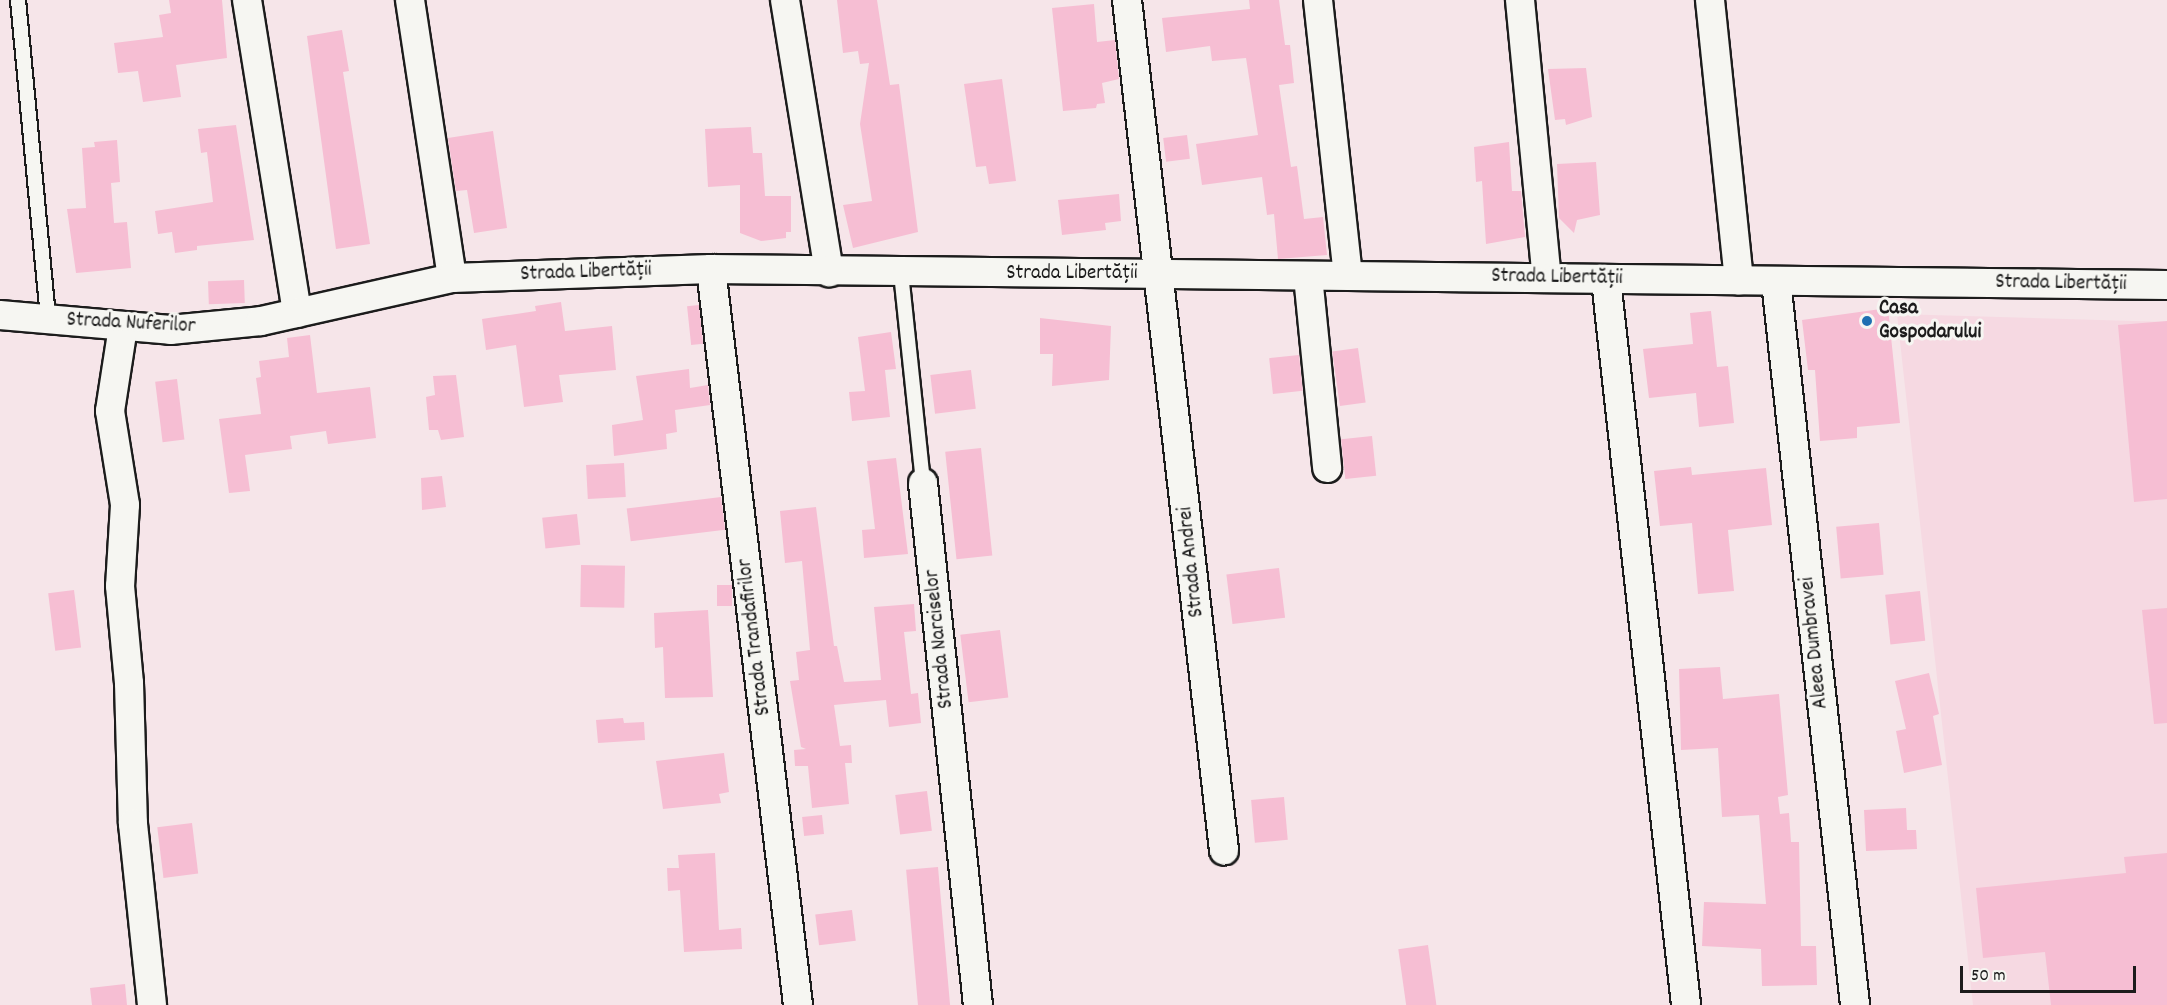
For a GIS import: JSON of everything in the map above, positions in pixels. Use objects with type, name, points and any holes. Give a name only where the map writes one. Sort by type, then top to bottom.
[{"type":"street","points":[[247,0],[297,313]]},
{"type":"street","points":[[410,0],[452,278]]},
{"type":"street","points":[[785,0],[829,272]]},
{"type":"street","name":"Strada Andrei","points":[[1127,0],[1224,850]]},
{"type":"street","points":[[1318,0],[1348,275]]},
{"type":"street","points":[[1520,0],[1547,278]]},
{"type":"street","points":[[1710,0],[1739,281]]},
{"type":"street","name":"Strada Libertății","points":[[297,313],[452,278],[711,269],[902,273],[1348,275],[1606,280],[2167,285]]},
{"type":"street","name":"Strada Trandafirilor","points":[[711,269],[798,1005]]},
{"type":"street","points":[[1308,276],[1327,468]]},
{"type":"street","points":[[1606,280],[1686,1005]]},
{"type":"street","name":"Aleea Dumbravei","points":[[1776,281],[1855,1005]]},
{"type":"street","name":"Strada Nuferilor","points":[[0,315],[171,330],[237,325],[297,313]]},
{"type":"street","points":[[123,327],[110,411],[125,504],[120,586],[129,683],[133,824],[152,1005]]},
{"type":"street","name":"Strada Narciselor","points":[[923,483],[978,1005]]},
{"type":"lane","points":[[18,0],[48,320]]},
{"type":"lane","name":"Strada Narciselor","points":[[902,273],[923,483]]},
{"type":"shaded area","points":[[1897,314],[2167,322],[2167,1005],[1973,1005]]},
{"type":"building","points":[[169,0],[222,0],[227,58],[176,65],[181,97],[143,102],[138,71],[118,73],[114,43],[163,37],[159,15],[171,13]]},
{"type":"building","points":[[837,0],[877,0],[890,85],[899,84],[918,232],[853,248],[843,205],[872,201],[860,124],[869,63],[860,64],[858,51],[843,53]]},
{"type":"building","points":[[1249,0],[1279,0],[1285,45],[1290,45],[1294,83],[1279,85],[1291,167],[1297,166],[1304,219],[1323,217],[1327,255],[1278,259],[1274,214],[1267,215],[1262,177],[1202,185],[1196,144],[1258,135],[1246,58],[1212,61],[1210,46],[1166,52],[1162,18],[1250,9]]},
{"type":"building","points":[[1094,4],[1097,42],[1115,40],[1119,79],[1102,83],[1105,103],[1097,104],[1096,108],[1063,111],[1052,8]]},
{"type":"building","points":[[342,30],[349,71],[343,72],[370,244],[336,249],[307,36]]},
{"type":"building","points":[[1586,68],[1592,117],[1566,125],[1565,119],[1555,120],[1548,69]]},
{"type":"building","points":[[1002,79],[1016,181],[989,184],[986,166],[976,167],[964,84]]},
{"type":"building","points":[[236,125],[254,240],[197,246],[197,250],[175,253],[172,232],[158,234],[155,211],[213,202],[207,152],[201,153],[198,129]]},
{"type":"building","points":[[751,127],[753,153],[762,153],[765,196],[791,196],[791,232],[786,232],[786,238],[761,241],[740,233],[740,185],[708,187],[705,129]]},
{"type":"building","points":[[493,131],[507,228],[474,233],[467,190],[456,191],[448,138]]},
{"type":"building","points":[[1187,135],[1190,159],[1166,162],[1163,138]]},
{"type":"building","points":[[117,140],[120,182],[111,183],[114,223],[127,222],[131,268],[76,273],[67,209],[86,208],[82,148],[95,147],[94,142]]},
{"type":"building","points":[[1509,142],[1512,191],[1521,191],[1525,237],[1486,244],[1482,181],[1476,182],[1474,147]]},
{"type":"building","points":[[1596,162],[1600,215],[1577,220],[1574,233],[1559,218],[1557,164]]},
{"type":"building","points":[[1119,194],[1121,221],[1105,223],[1106,230],[1062,235],[1058,200]]},
{"type":"building","points":[[244,280],[245,303],[209,304],[208,281]]},
{"type":"building","points":[[561,302],[565,331],[612,326],[616,370],[559,375],[563,402],[524,407],[516,345],[486,350],[482,319],[536,311],[535,306]]},
{"type":"building","points":[[699,305],[703,344],[691,345],[687,306]]},
{"type":"building","points":[[1888,308],[1900,423],[1857,427],[1857,438],[1820,441],[1815,370],[1808,370],[1802,320]]},
{"type":"building","points":[[1711,311],[1717,367],[1728,366],[1734,423],[1699,427],[1696,393],[1649,398],[1643,349],[1693,344],[1690,313]]},
{"type":"building","points":[[1040,318],[1111,326],[1109,380],[1052,386],[1053,354],[1040,354]]},
{"type":"building","points":[[2167,321],[2167,499],[2134,502],[2118,325]]},
{"type":"building","points":[[891,332],[896,369],[885,370],[890,417],[852,421],[849,392],[865,391],[858,337]]},
{"type":"building","points":[[310,335],[317,393],[370,387],[376,438],[328,444],[326,431],[290,436],[292,449],[245,455],[250,491],[229,493],[219,419],[261,414],[256,378],[261,377],[259,361],[289,357],[287,338]]},
{"type":"building","points":[[1358,348],[1366,402],[1340,406],[1332,352]]},
{"type":"building","points":[[1299,355],[1303,391],[1273,394],[1269,358]]},
{"type":"building","points":[[689,369],[690,388],[708,385],[710,405],[675,410],[677,432],[666,434],[667,449],[614,456],[612,425],[643,420],[636,376]]},
{"type":"building","points":[[971,370],[976,409],[935,414],[930,375]]},
{"type":"building","points":[[456,375],[464,437],[441,440],[438,430],[429,430],[426,397],[435,395],[433,376]]},
{"type":"building","points":[[177,379],[184,440],[163,442],[155,382]]},
{"type":"building","points":[[1372,436],[1376,476],[1345,479],[1341,439]]},
{"type":"building","points":[[981,448],[992,555],[956,559],[945,452]]},
{"type":"building","points":[[896,458],[908,554],[864,558],[862,530],[875,529],[867,461]]},
{"type":"building","points":[[624,463],[626,497],[588,499],[586,465]]},
{"type":"building","points":[[1691,467],[1692,475],[1766,468],[1772,525],[1728,530],[1734,591],[1698,594],[1692,523],[1660,526],[1654,471]]},
{"type":"building","points":[[442,476],[446,507],[422,510],[421,478]]},
{"type":"building","points":[[721,497],[725,530],[631,541],[627,509]]},
{"type":"building","points":[[816,507],[834,646],[837,646],[844,682],[881,680],[874,607],[914,604],[916,631],[904,632],[911,694],[918,693],[921,723],[889,727],[886,700],[834,705],[840,746],[851,745],[852,763],[845,763],[849,804],[812,808],[808,766],[795,766],[794,750],[806,749],[801,747],[790,681],[799,680],[796,652],[810,650],[802,561],[785,563],[780,511]]},
{"type":"building","points":[[577,514],[580,545],[545,548],[542,518]]},
{"type":"building","points":[[1879,523],[1884,575],[1841,579],[1836,527]]},
{"type":"building","points":[[581,565],[625,566],[624,608],[580,607]]},
{"type":"building","points":[[1279,568],[1285,618],[1232,624],[1226,574]]},
{"type":"building","points":[[717,585],[732,585],[732,606],[717,606]]},
{"type":"building","points":[[74,590],[81,648],[55,651],[48,593]]},
{"type":"building","points":[[1920,591],[1925,641],[1890,644],[1885,595]]},
{"type":"building","points":[[2167,608],[2167,723],[2154,724],[2142,610]]},
{"type":"building","points":[[708,610],[713,697],[665,698],[663,647],[655,648],[654,613]]},
{"type":"building","points":[[1000,630],[1008,697],[969,702],[960,635]]},
{"type":"building","points":[[1720,667],[1723,699],[1779,694],[1788,795],[1778,797],[1780,814],[1789,813],[1791,842],[1799,842],[1801,946],[1816,946],[1817,985],[1762,986],[1761,949],[1702,946],[1704,902],[1766,904],[1759,815],[1722,817],[1718,748],[1681,750],[1679,669]]},
{"type":"building","points":[[1929,673],[1939,714],[1933,716],[1942,765],[1904,773],[1896,731],[1906,729],[1895,681]]},
{"type":"building","points":[[623,718],[624,723],[644,722],[645,740],[598,743],[596,720]]},
{"type":"building","points":[[724,753],[729,792],[719,794],[721,803],[663,809],[656,761]]},
{"type":"building","points":[[927,791],[932,831],[900,835],[895,795]]},
{"type":"building","points":[[1284,797],[1288,840],[1255,843],[1251,800]]},
{"type":"building","points":[[1906,808],[1907,830],[1916,830],[1917,849],[1866,851],[1864,810]]},
{"type":"building","points":[[822,815],[824,834],[804,836],[802,817]]},
{"type":"building","points":[[192,823],[198,874],[163,878],[157,827]]},
{"type":"building","points":[[715,853],[719,930],[741,928],[742,949],[684,952],[680,890],[668,891],[667,868],[679,868],[678,855]]},
{"type":"building","points":[[2167,853],[2167,1005],[2051,1005],[2045,952],[1983,958],[1976,888],[2126,873],[2124,857]]},
{"type":"building","points":[[938,867],[950,1005],[918,1005],[906,870]]},
{"type":"building","points":[[852,910],[856,941],[819,945],[815,915]]},
{"type":"building","points":[[1428,945],[1436,1005],[1406,1005],[1398,949]]},
{"type":"building","points":[[125,984],[127,1005],[92,1005],[90,988]]},
{"type":"place","name":"Casa Gospodarului","points":[[1867,321]]}]
